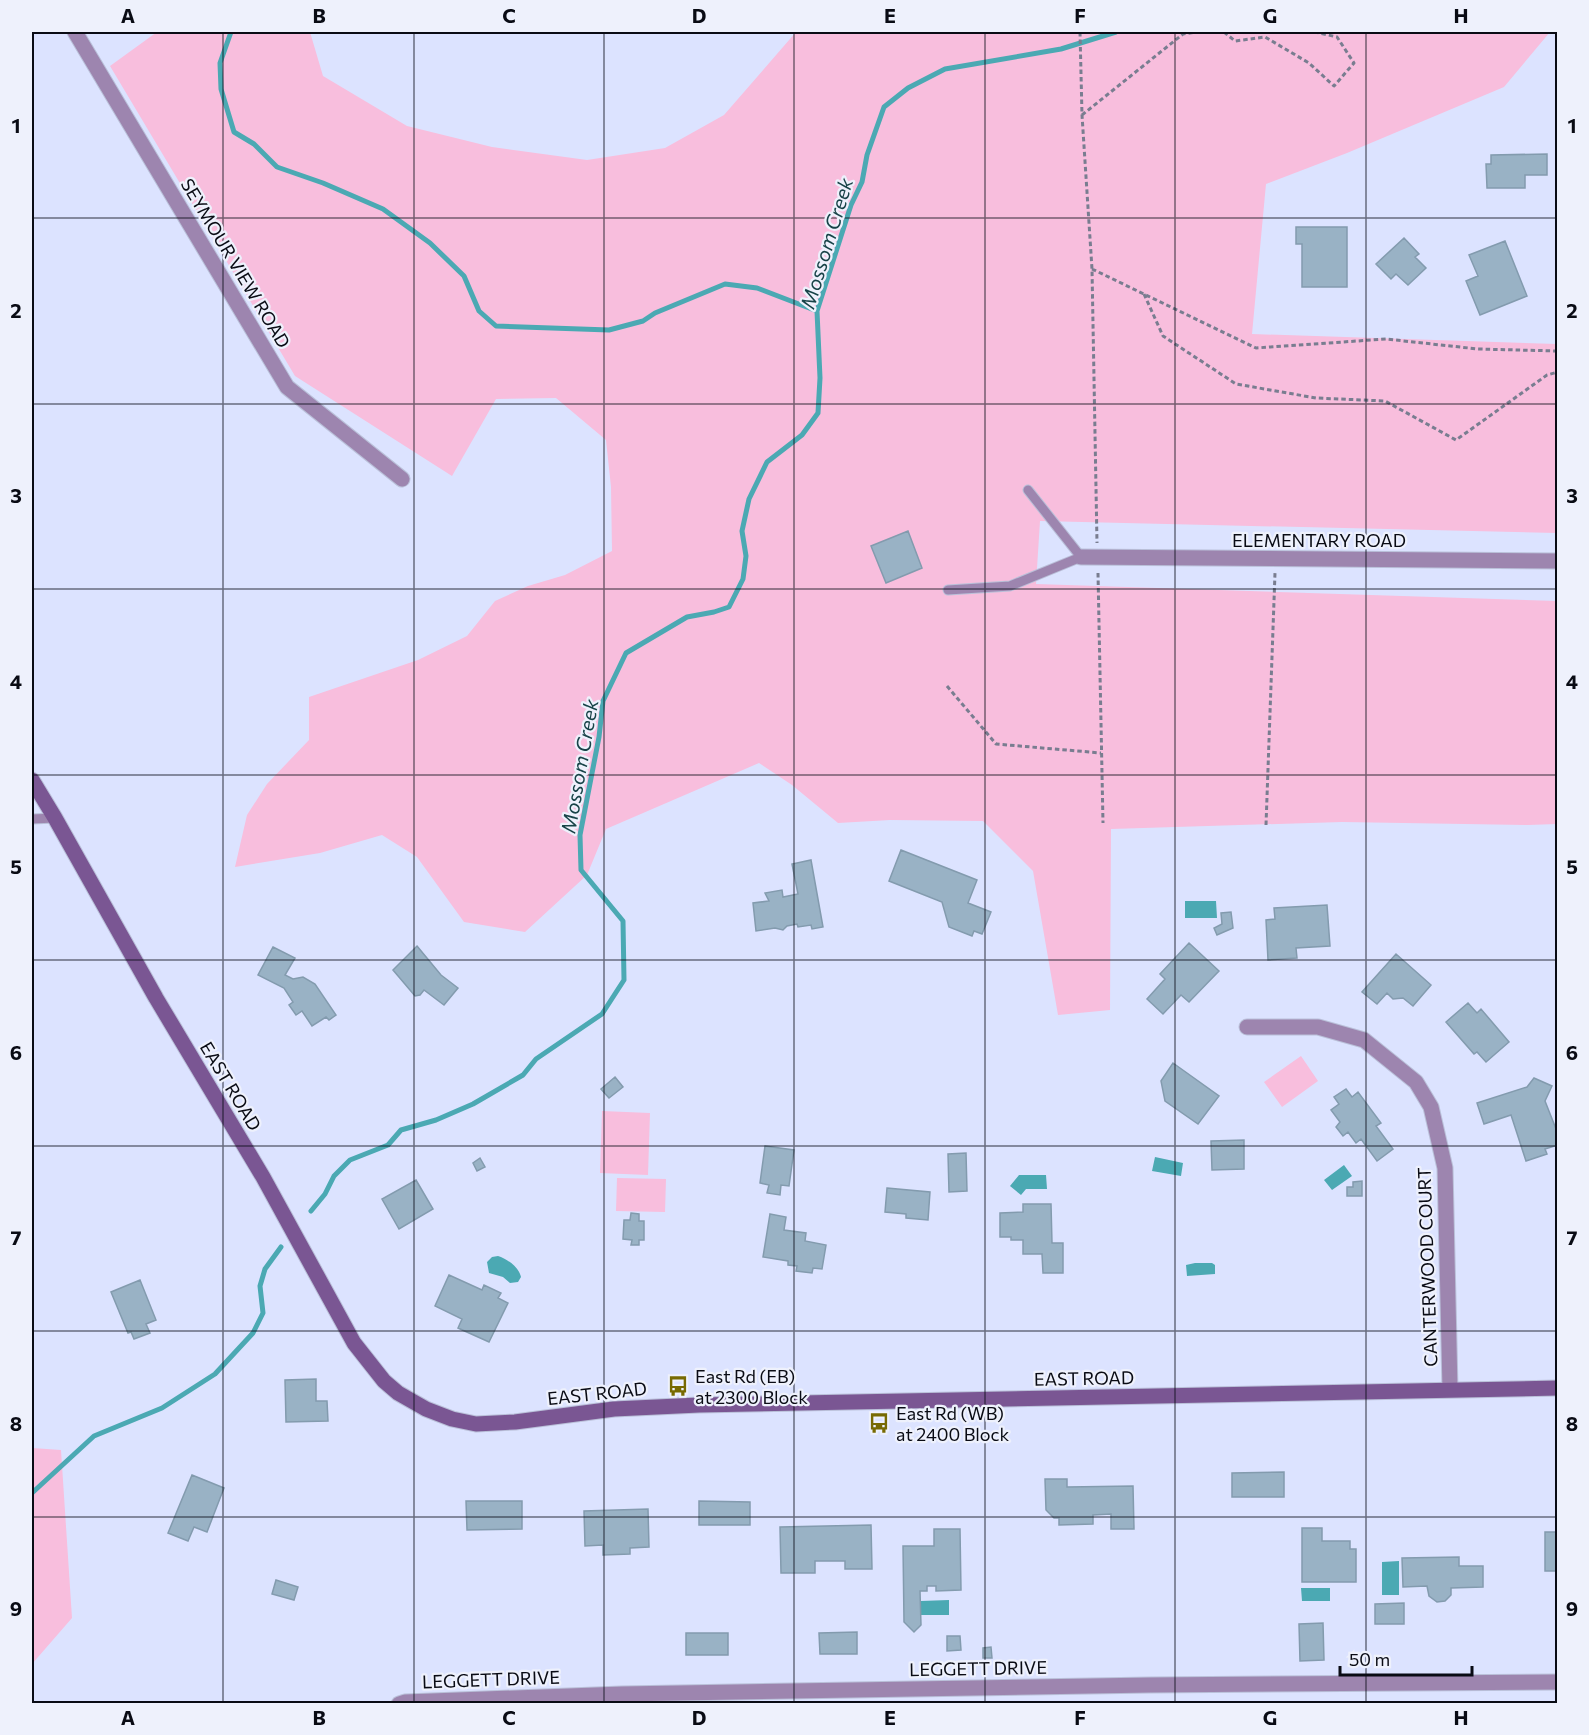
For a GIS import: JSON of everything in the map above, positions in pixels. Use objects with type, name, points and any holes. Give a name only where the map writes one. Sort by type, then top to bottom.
[{"type":"main road","name":"EAST ROAD","points":[[32,780],[156,998],[263,1177],[358,1349],[384,1381],[398,1393],[426,1409],[452,1419],[476,1424],[515,1422],[615,1409],[699,1405],[1557,1388]]},
{"type":"street","name":"SEYMOUR VIEW ROAD","points":[[75,32],[287,387],[402,479]]},
{"type":"street","name":"ELEMENTARY ROAD","points":[[1081,557],[1557,561]]},
{"type":"street","name":"CANTERWOOD COURT","points":[[1247,1027],[1318,1027],[1364,1040],[1416,1082],[1431,1107],[1445,1168],[1450,1389]]},
{"type":"street","name":"LEGGETT DRIVE","points":[[399,1704],[622,1694],[1162,1685],[1557,1683]]},
{"type":"lane","points":[[948,590],[1010,586],[1081,557],[1028,490]]},
{"type":"lane","points":[[32,819],[55,818]]},
{"type":"path","points":[[1082,115],[1183,34],[1196,32]]},
{"type":"path","points":[[1224,32],[1235,41],[1265,37],[1309,63],[1334,86],[1354,63],[1336,37],[1316,32]]},
{"type":"path","points":[[1081,34],[1082,115],[1092,269],[1256,348],[1386,339],[1478,349],[1557,351]]},
{"type":"path","points":[[1144,294],[1164,336],[1236,384],[1316,398],[1385,401],[1456,440],[1547,375],[1557,372]]},
{"type":"path","points":[[1266,825],[1275,559]]},
{"type":"path","points":[[947,686],[996,744],[1101,753]]},
{"type":"shaded area","points":[[157,32],[310,32],[323,76],[407,126],[492,147],[587,160],[665,148],[724,115],[796,32],[1550,32],[1504,87],[1347,153],[1266,184],[1252,334],[1557,344],[1557,533],[1040,521],[1036,584],[1557,601],[1557,824],[1342,822],[1111,829],[1110,1010],[1058,1015],[1033,871],[983,821],[890,820],[838,823],[792,785],[759,763],[606,829],[587,875],[525,932],[464,922],[417,857],[382,835],[320,853],[235,867],[247,815],[267,784],[309,740],[309,697],[418,660],[467,636],[495,601],[528,586],[565,575],[612,551],[611,487],[606,440],[556,398],[496,399],[452,476],[295,376],[110,66]]},
{"type":"shaded area","points":[[1185,901],[1216,901],[1217,918],[1185,918]]},
{"type":"shaded area","points":[[1301,1056],[1318,1081],[1282,1107],[1264,1082]]},
{"type":"shaded area","points":[[602,1111],[650,1113],[648,1175],[600,1173]]},
{"type":"shaded area","points":[[1155,1157],[1183,1163],[1181,1176],[1152,1171]]},
{"type":"shaded area","points":[[1344,1165],[1352,1176],[1332,1190],[1324,1180]]},
{"type":"shaded area","points":[[1019,1175],[1046,1175],[1047,1189],[1026,1189],[1021,1195],[1010,1186]]},
{"type":"shaded area","points":[[617,1178],[666,1179],[665,1212],[616,1211]]},
{"type":"shaded area","points":[[498,1256],[509,1261],[518,1270],[521,1277],[518,1282],[510,1283],[503,1277],[489,1273],[487,1262],[492,1257]]},
{"type":"shaded area","points":[[1212,1263],[1215,1265],[1215,1274],[1187,1276],[1186,1265]]},
{"type":"shaded area","points":[[32,1448],[61,1450],[72,1618],[32,1664]]},
{"type":"shaded area","points":[[1399,1561],[1399,1595],[1382,1595],[1382,1562]]},
{"type":"shaded area","points":[[1301,1588],[1330,1588],[1330,1601],[1302,1601]]},
{"type":"shaded area","points":[[949,1600],[949,1615],[921,1615],[921,1601]]},
{"type":"building","points":[[1547,154],[1547,175],[1525,175],[1525,188],[1487,188],[1486,164],[1491,164],[1491,155]]},
{"type":"building","points":[[1296,227],[1347,227],[1347,287],[1302,287],[1302,244],[1296,244]]},
{"type":"building","points":[[1404,238],[1419,254],[1415,257],[1426,268],[1408,285],[1396,274],[1391,279],[1376,264]]},
{"type":"building","points":[[1505,241],[1527,296],[1480,315],[1466,281],[1478,276],[1469,255]]},
{"type":"building","points":[[908,531],[922,568],[886,583],[871,546]]},
{"type":"building","points":[[901,850],[977,880],[968,903],[991,912],[982,934],[974,931],[972,936],[949,927],[942,902],[889,881]]},
{"type":"building","points":[[811,860],[823,927],[812,929],[811,925],[798,927],[797,924],[787,926],[783,930],[775,928],[756,931],[753,903],[769,901],[765,893],[782,890],[783,897],[798,894],[792,864]]},
{"type":"building","points":[[1327,905],[1330,946],[1296,948],[1297,958],[1268,960],[1266,920],[1275,919],[1274,908]]},
{"type":"building","points":[[1231,912],[1233,928],[1217,935],[1214,928],[1222,924],[1221,913]]},
{"type":"building","points":[[1189,943],[1219,971],[1189,1002],[1181,995],[1163,1014],[1147,999],[1165,979],[1160,974]]},
{"type":"building","points":[[417,946],[441,975],[458,988],[444,1005],[424,990],[420,995],[415,996],[393,970]]},
{"type":"building","points":[[273,947],[295,958],[285,975],[293,979],[303,977],[315,984],[336,1015],[329,1020],[326,1017],[312,1026],[302,1011],[296,1015],[289,1005],[293,1002],[284,988],[258,975]]},
{"type":"building","points":[[1396,954],[1431,985],[1413,1006],[1403,998],[1393,999],[1387,993],[1377,1004],[1362,992]]},
{"type":"building","points":[[1468,1003],[1477,1013],[1481,1009],[1509,1042],[1486,1062],[1477,1052],[1474,1054],[1446,1022]]},
{"type":"building","points":[[1173,1063],[1219,1096],[1198,1124],[1165,1101],[1161,1081]]},
{"type":"building","points":[[615,1077],[623,1087],[609,1098],[601,1089]]},
{"type":"building","points":[[1534,1078],[1552,1086],[1545,1101],[1558,1134],[1558,1145],[1545,1149],[1547,1154],[1526,1161],[1511,1115],[1484,1124],[1477,1103],[1527,1087]]},
{"type":"building","points":[[1346,1089],[1352,1097],[1358,1092],[1381,1123],[1376,1126],[1393,1149],[1377,1161],[1361,1139],[1356,1143],[1348,1132],[1343,1136],[1336,1127],[1340,1122],[1331,1110],[1339,1104],[1334,1097]]},
{"type":"building","points":[[1244,1140],[1244,1169],[1212,1170],[1211,1141]]},
{"type":"building","points":[[765,1146],[794,1150],[789,1186],[781,1185],[780,1195],[767,1193],[769,1185],[760,1183]]},
{"type":"building","points":[[966,1153],[967,1191],[949,1192],[948,1154]]},
{"type":"building","points":[[480,1158],[485,1167],[477,1171],[473,1163]]},
{"type":"building","points":[[416,1180],[433,1209],[399,1229],[382,1199]]},
{"type":"building","points":[[1362,1181],[1362,1196],[1347,1196],[1347,1187],[1353,1187],[1353,1182]]},
{"type":"building","points":[[887,1188],[930,1192],[928,1220],[906,1218],[906,1214],[885,1212]]},
{"type":"building","points":[[1023,1204],[1051,1204],[1052,1243],[1063,1243],[1063,1273],[1043,1273],[1042,1254],[1023,1254],[1023,1240],[1000,1237],[1000,1213],[1023,1212]]},
{"type":"building","points":[[631,1213],[639,1214],[639,1221],[644,1221],[644,1240],[639,1240],[639,1245],[631,1245],[632,1240],[623,1239],[624,1220],[630,1220]]},
{"type":"building","points":[[770,1214],[786,1217],[784,1230],[806,1233],[805,1241],[826,1245],[822,1269],[813,1268],[812,1273],[796,1271],[797,1266],[788,1265],[788,1261],[763,1257]]},
{"type":"building","points":[[449,1275],[482,1290],[484,1285],[501,1293],[498,1298],[508,1303],[489,1342],[458,1328],[462,1319],[435,1306]]},
{"type":"building","points":[[140,1280],[156,1320],[146,1324],[150,1333],[134,1339],[131,1332],[128,1333],[111,1292]]},
{"type":"building","points":[[316,1379],[316,1401],[327,1401],[328,1421],[286,1422],[285,1380]]},
{"type":"building","points":[[1284,1472],[1284,1497],[1232,1497],[1232,1473]]},
{"type":"building","points":[[192,1475],[224,1488],[207,1532],[194,1527],[188,1541],[168,1533]]},
{"type":"building","points":[[1045,1479],[1067,1479],[1067,1487],[1133,1486],[1134,1529],[1111,1529],[1111,1514],[1093,1515],[1093,1524],[1059,1525],[1059,1518],[1054,1518],[1046,1510]]},
{"type":"building","points":[[466,1501],[522,1501],[522,1529],[467,1530]]},
{"type":"building","points":[[699,1501],[750,1502],[750,1525],[699,1525]]},
{"type":"building","points":[[648,1509],[649,1547],[630,1548],[630,1554],[603,1555],[603,1545],[585,1546],[584,1511]]},
{"type":"building","points":[[871,1525],[872,1569],[845,1569],[845,1561],[815,1561],[815,1573],[781,1573],[780,1527]]},
{"type":"building","points":[[1302,1528],[1322,1528],[1322,1541],[1350,1541],[1350,1549],[1356,1549],[1356,1582],[1302,1582]]},
{"type":"building","points":[[934,1529],[960,1529],[961,1590],[936,1591],[936,1586],[927,1586],[927,1591],[920,1591],[921,1625],[914,1632],[904,1622],[903,1546],[934,1546]]},
{"type":"building","points":[[1545,1532],[1558,1532],[1558,1571],[1545,1571]]},
{"type":"building","points":[[1459,1557],[1459,1566],[1483,1566],[1483,1587],[1451,1588],[1451,1595],[1445,1601],[1437,1602],[1429,1596],[1427,1586],[1403,1587],[1402,1558]]},
{"type":"building","points":[[276,1580],[298,1587],[294,1600],[272,1594]]},
{"type":"building","points":[[1404,1603],[1404,1624],[1375,1624],[1375,1604]]},
{"type":"building","points":[[1323,1623],[1324,1660],[1300,1661],[1299,1624]]},
{"type":"building","points":[[857,1632],[857,1654],[820,1654],[819,1633]]},
{"type":"building","points":[[686,1633],[728,1633],[728,1655],[686,1655]]},
{"type":"building","points":[[947,1636],[960,1636],[961,1650],[947,1651]]},
{"type":"building","points":[[991,1647],[992,1658],[983,1658],[983,1648]]},
{"type":"waterway","points":[[231,32],[220,63],[221,89],[234,132],[254,144],[277,167],[323,183],[383,209],[430,243],[464,276],[479,311],[496,326],[609,330],[643,321],[655,313],[725,284],[757,288],[817,311]]},
{"type":"waterway","name":"Mossom Creek","points":[[311,1211],[325,1194],[334,1176],[350,1160],[388,1145],[401,1130],[436,1120],[473,1104],[523,1075],[536,1059],[602,1014],[624,980],[623,921],[581,870],[580,835],[599,737],[603,701],[626,653],[687,617],[729,607],[743,579],[746,556],[742,531],[749,499],[767,462],[802,435],[818,413],[820,378],[817,311],[851,205],[862,182],[867,155],[884,107],[908,88],[945,69],[1061,49],[1116,32]]},
{"type":"waterway","name":"Mossom Creek","points":[[32,1493],[94,1436],[162,1408],[215,1374],[253,1333],[263,1313],[260,1286],[265,1269],[281,1247]]},
{"type":"place","name":"East Rd (EB) at 2300 Block","points":[[678,1386]]},
{"type":"place","name":"East Rd (WB) at 2400 Block","points":[[879,1423]]}]
